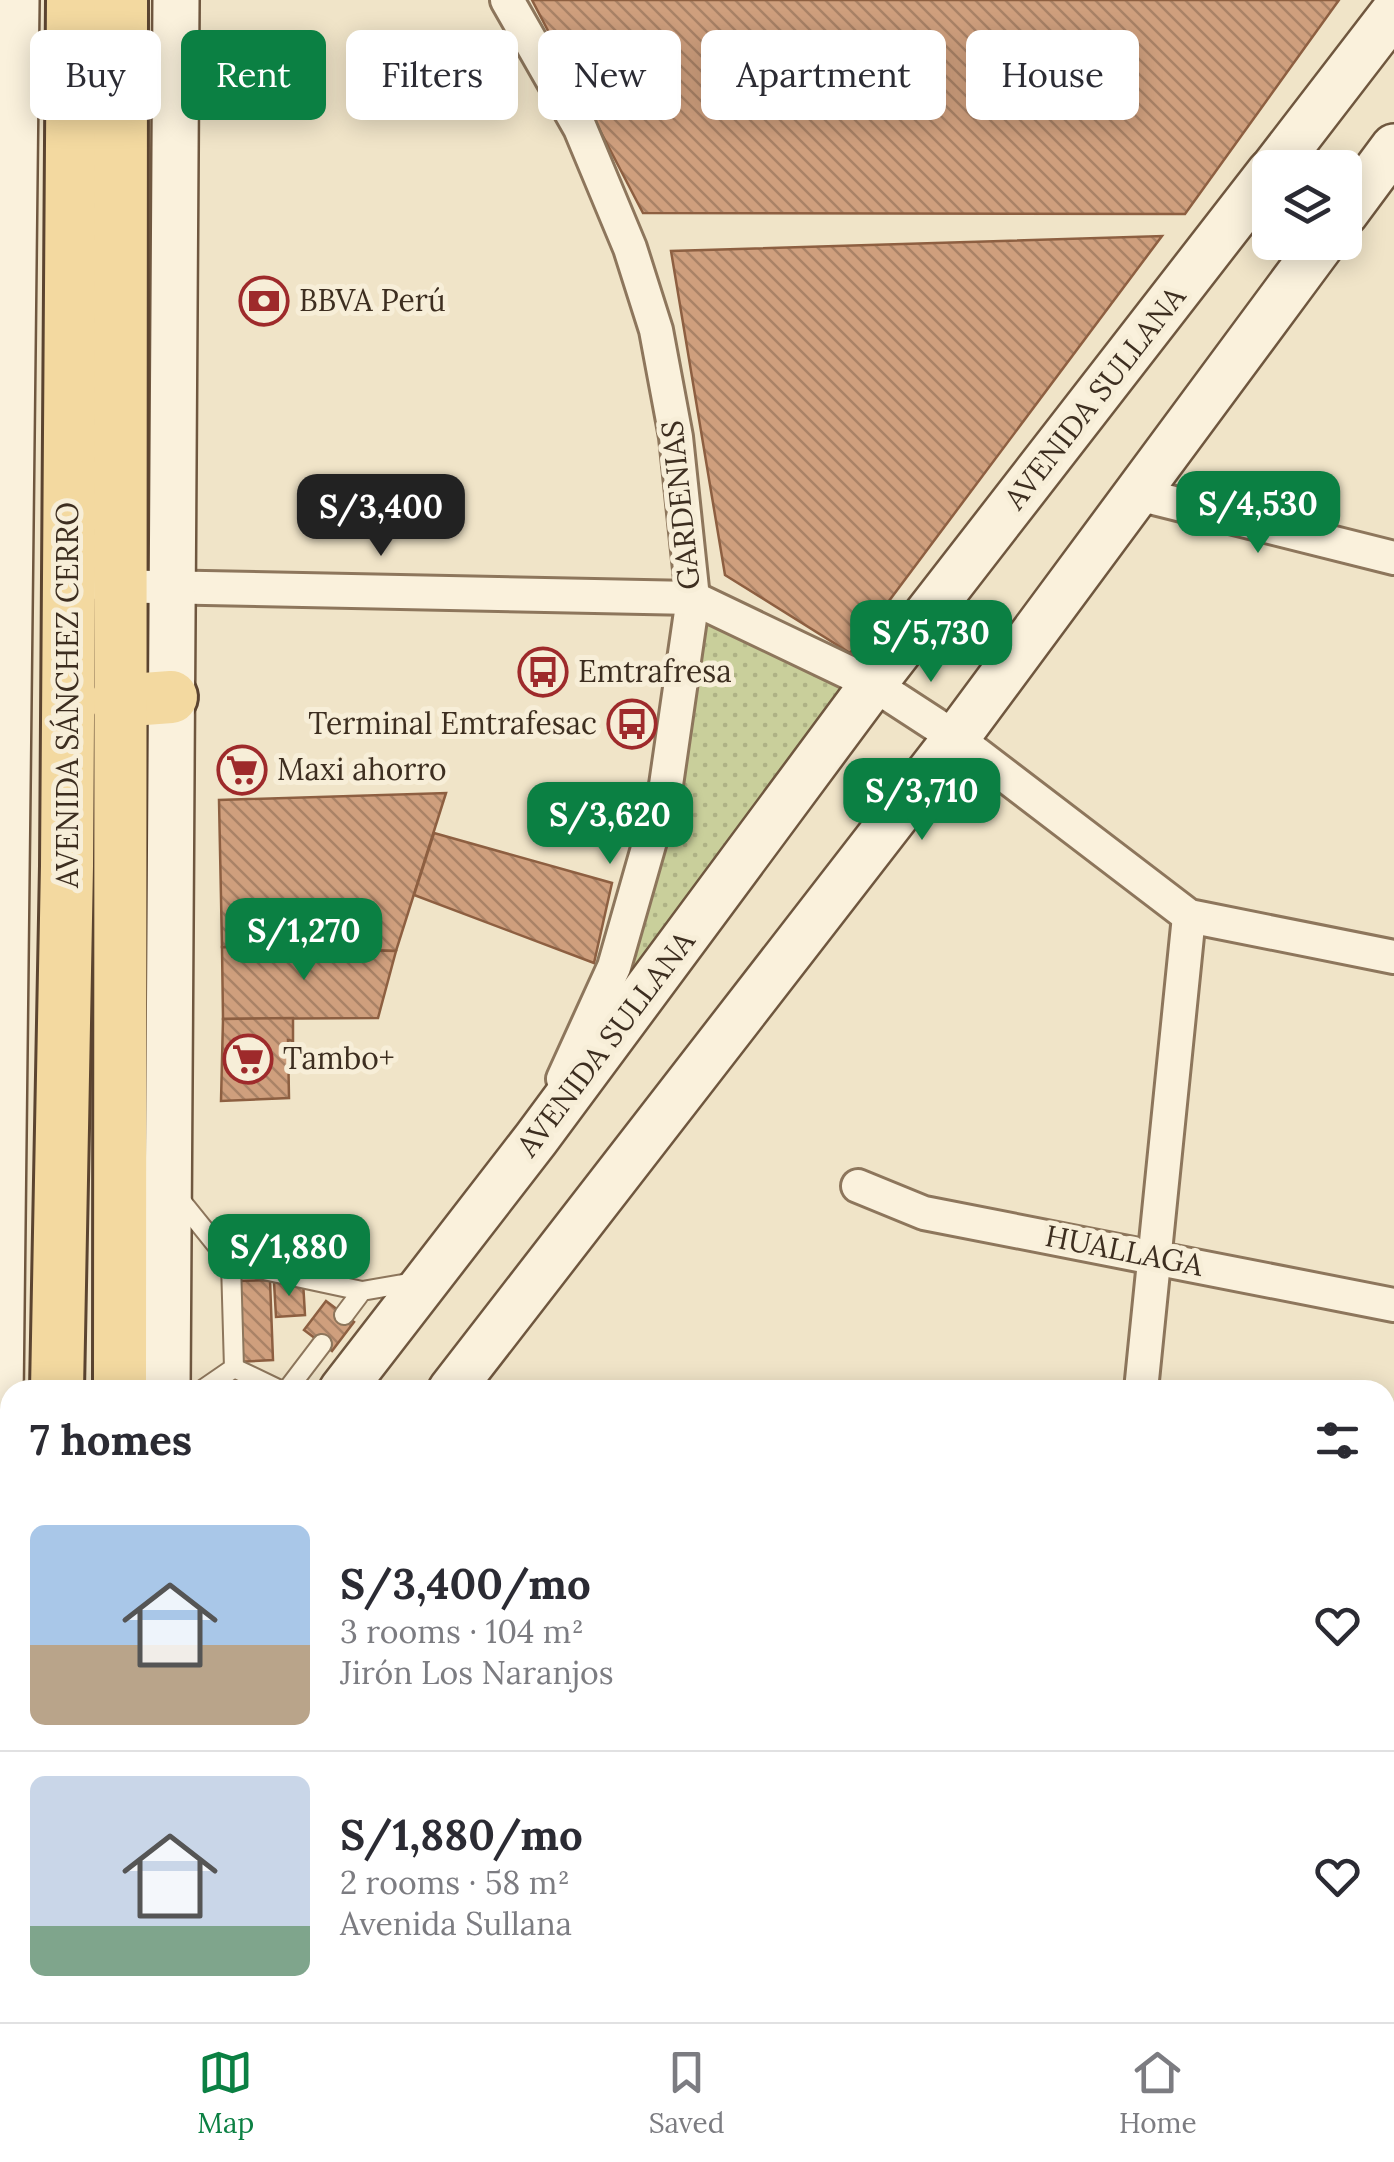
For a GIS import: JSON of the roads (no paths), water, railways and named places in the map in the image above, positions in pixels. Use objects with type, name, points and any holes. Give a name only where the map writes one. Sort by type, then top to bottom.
[{"type":"main road","name":"AVENIDA SÁNCHEZ CERRO","points":[[0,1380],[16,0]]},
{"type":"main road","name":"AVENIDA SÁNCHEZ CERRO","points":[[73,0],[93,586],[117,701],[120,1380]]},
{"type":"main road","name":"AVENIDA SÁNCHEZ CERRO","points":[[57,1380],[67,866],[93,586],[121,0]]},
{"type":"main road","points":[[167,1380],[176,0]]},
{"type":"main road","name":"AVENIDA SULLANA","points":[[1287,150],[1394,12]]},
{"type":"main road","name":"AVENIDA SULLANA","points":[[350,1380],[536,1138],[873,684],[1252,196]]},
{"type":"main road","points":[[459,1380],[956,738],[1310,260]]},
{"type":"main road","points":[[117,701],[171,697]]},
{"type":"street","name":"GARDENIAS","points":[[507,0],[580,128],[630,248],[656,330],[676,437],[692,598],[666,786],[614,967],[536,1138]]},
{"type":"street","points":[[1138,494],[1394,558]]},
{"type":"street","points":[[93,586],[692,598],[873,684],[956,738],[1190,916],[1394,957]]},
{"type":"street","points":[[4,863],[67,866]]},
{"type":"street","points":[[1141,1380],[1190,916]]},
{"type":"street","name":"HUALLAGA","points":[[858,1186],[924,1213],[1394,1305]]},
{"type":"lane","points":[[169,1185],[231,1263],[234,1368]]},
{"type":"lane","points":[[231,1263],[362,1291],[429,1280]]},
{"type":"lane","points":[[344,1315],[362,1291]]},
{"type":"lane","points":[[292,1380],[322,1344]]},
{"type":"lane","points":[[217,1380],[234,1368]]},
{"type":"lane","points":[[234,1368],[261,1380]]},
{"type":"place","name":"BBVA Perú","points":[[264,301]]},
{"type":"place","name":"Emtrafresa","points":[[543,672]]},
{"type":"place","name":"Terminal Emtrafesac","points":[[632,724]]},
{"type":"place","name":"Maxi ahorro","points":[[242,770]]},
{"type":"place","name":"Tambo+","points":[[248,1059]]}]
